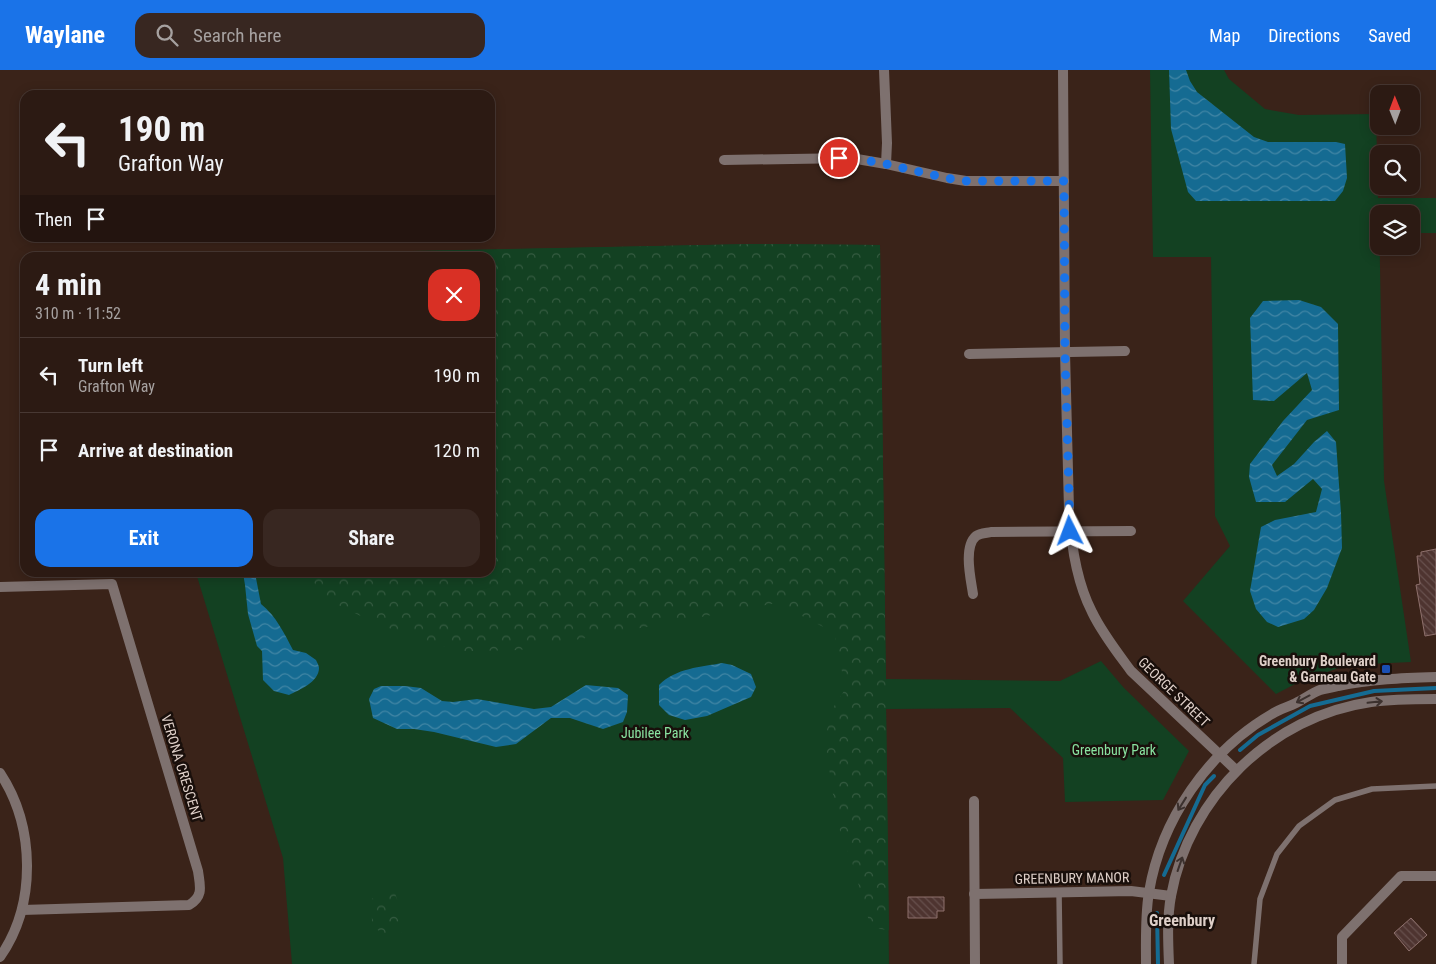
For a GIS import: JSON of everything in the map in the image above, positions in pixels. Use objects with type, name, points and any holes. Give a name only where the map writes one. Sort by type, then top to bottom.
[{"type":"street","points":[[884,70],[888,143],[886,164]]},
{"type":"street","name":"GEORGE STREET","points":[[1063,70],[1065,352],[1070,531],[1078,573],[1092,612],[1131,671],[1236,770]]},
{"type":"street","points":[[724,160],[839,158],[864,160],[966,181],[1064,181]]},
{"type":"street","points":[[969,354],[1125,351]]},
{"type":"street","points":[[973,594],[969,554],[976,536],[991,532],[1131,531]]},
{"type":"street","name":"VERONA CRESCENT","points":[[0,587],[112,584],[198,871],[200,884],[200,893],[196,901],[189,905],[22,910]]},
{"type":"street","points":[[1146,964],[1146,914],[1154,865],[1174,817],[1206,770],[1220,755],[1235,741],[1272,714],[1319,690],[1376,679],[1436,677]]},
{"type":"street","points":[[1169,964],[1168,926],[1171,896],[1179,868],[1198,821],[1236,770],[1278,737],[1298,725],[1323,715],[1372,702],[1436,699]]},
{"type":"street","points":[[0,773],[20,814],[26,847],[26,880],[22,910],[5,950],[0,957]]},
{"type":"street","points":[[974,801],[975,964]]},
{"type":"street","points":[[1342,964],[1342,937],[1401,876],[1436,876]]},
{"type":"street","name":"GREENBURY MANOR","points":[[974,894],[1131,891],[1171,896]]},
{"type":"lane","points":[[1254,964],[1260,900],[1277,854],[1299,826],[1335,800],[1372,789],[1436,786]]},
{"type":"lane","points":[[1059,892],[1060,964]]},
{"type":"green space","points":[[1150,70],[1224,70],[1229,79],[1265,109],[1299,115],[1370,114],[1370,135],[1376,135],[1377,145],[1370,145],[1370,195],[1378,195],[1378,198],[1436,198],[1436,233],[1420,233],[1420,205],[1370,205],[1370,255],[1380,255],[1384,481],[1411,662],[1347,665],[1299,682],[1276,694],[1183,601],[1230,546],[1215,516],[1211,257],[1153,257]]},
{"type":"green space","name":"Jubilee Park","points":[[753,244],[880,245],[886,679],[1060,681],[1101,661],[1124,688],[1189,751],[1163,800],[1065,802],[1063,758],[1010,708],[886,709],[889,964],[292,964],[283,858],[197,577],[495,577],[495,252],[385,252]]},
{"type":"green space","points":[[753,244],[880,245],[889,930],[871,928],[852,862],[837,821],[826,748],[831,711],[844,691],[844,682],[835,636],[829,630],[777,603],[520,650],[466,651],[438,645],[377,624],[322,597],[311,577],[495,577],[495,252],[362,252]]},
{"type":"green space","points":[[394,890],[398,902],[402,931],[401,936],[397,938],[381,932],[372,922],[371,900],[378,893]]},
{"type":"water","points":[[1169,70],[1186,70],[1197,92],[1254,137],[1268,142],[1336,142],[1345,144],[1347,178],[1343,191],[1335,201],[1196,201],[1188,192],[1171,129]]},
{"type":"water","points":[[1299,300],[1321,307],[1338,324],[1339,410],[1307,420],[1272,465],[1277,476],[1294,464],[1327,431],[1336,442],[1342,548],[1327,588],[1314,610],[1304,619],[1278,627],[1267,622],[1256,609],[1250,591],[1261,527],[1275,520],[1316,512],[1322,489],[1313,479],[1285,502],[1256,502],[1249,477],[1250,464],[1283,421],[1312,390],[1307,373],[1274,401],[1253,400],[1250,318],[1263,301]]},
{"type":"water","points":[[244,577],[256,577],[261,604],[275,619],[293,650],[306,653],[316,660],[318,665],[316,677],[303,688],[289,695],[274,691],[263,680],[262,651],[257,646],[248,614]]},
{"type":"water","points":[[722,663],[732,665],[751,674],[756,687],[751,697],[707,716],[685,720],[669,715],[659,705],[659,685],[666,679],[689,669]]},
{"type":"water","points":[[586,685],[618,688],[628,695],[627,712],[623,722],[603,729],[570,718],[551,718],[516,744],[496,747],[434,732],[397,729],[373,718],[369,699],[374,689],[381,686],[405,686],[421,688],[442,701],[453,702],[477,699],[534,709],[551,707]]},
{"type":"building","points":[[1436,549],[1436,634],[1425,636],[1416,585],[1420,584],[1417,556],[1421,556],[1421,552]]},
{"type":"building","points":[[908,897],[944,897],[944,911],[937,911],[937,918],[908,918]]},
{"type":"building","points":[[1411,918],[1427,935],[1409,951],[1394,933]]},
{"type":"waterway","points":[[1240,750],[1258,735],[1310,706],[1374,691],[1436,688]]},
{"type":"waterway","points":[[1164,875],[1205,785],[1214,776]]},
{"type":"waterway","points":[[1157,913],[1158,964]]},
{"type":"place","name":"Greenbury Boulevard & Garneau Gate","points":[[1386,669]]},
{"type":"district","name":"Greenbury","points":[[1182,920]]},
{"type":"route","points":[[839,158],[864,160],[966,181],[1064,181],[1065,352],[1070,531]]},
{"type":"park label","name":"Greenbury Park","points":[[1114,750]]}]
